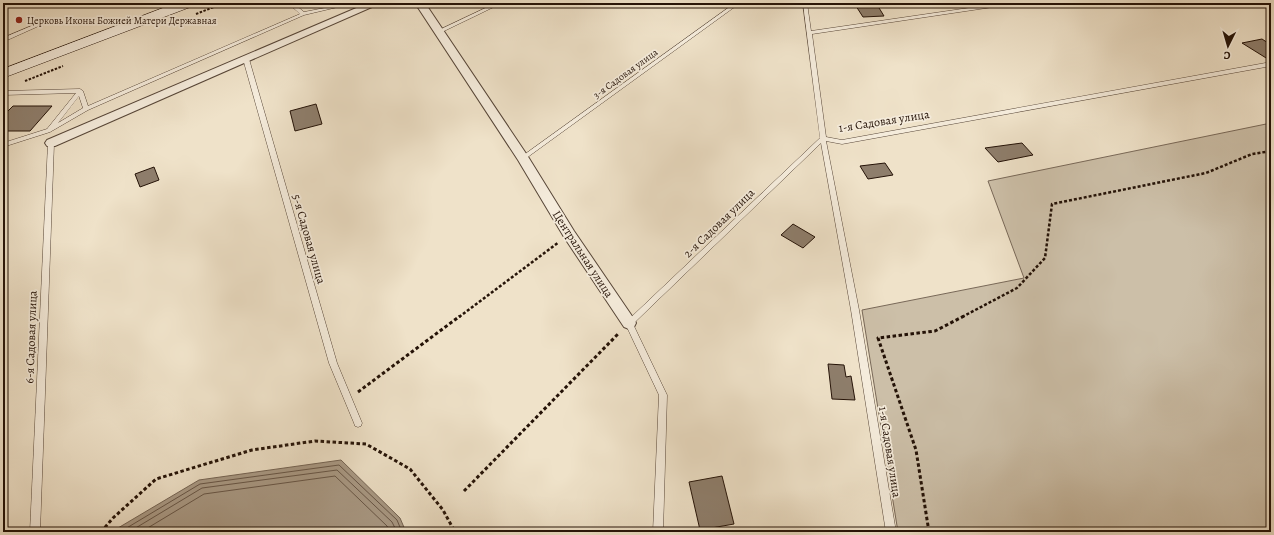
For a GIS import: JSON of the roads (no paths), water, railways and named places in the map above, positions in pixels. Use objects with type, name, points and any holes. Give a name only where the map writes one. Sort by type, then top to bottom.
[{"type":"main road","points":[[3,74],[188,3]]},
{"type":"street","points":[[51,143],[376,3]]},
{"type":"street","name":"Центральная улица","points":[[420,3],[523,158],[569,234],[630,323]]},
{"type":"lane","points":[[290,3],[303,14]]},
{"type":"lane","points":[[440,31],[500,3]]},
{"type":"lane","name":"3-я Садовая улица","points":[[523,158],[738,3]]},
{"type":"lane","points":[[805,3],[823,138]]},
{"type":"lane","points":[[809,33],[1013,3]]},
{"type":"lane","points":[[3,145],[48,132],[86,109],[303,14],[340,6]]},
{"type":"lane","points":[[3,40],[50,20]]},
{"type":"lane","name":"5-я Садовая улица","points":[[246,59],[333,363],[358,423]]},
{"type":"lane","name":"1-я Садовая улица","points":[[891,532],[855,310],[823,138],[842,142],[1271,64]]},
{"type":"lane","points":[[80,91],[86,109]]},
{"type":"lane","points":[[3,93],[80,91]]},
{"type":"lane","points":[[48,132],[80,91]]},
{"type":"lane","name":"2-я Садовая улица","points":[[630,323],[823,138]]},
{"type":"lane","name":"6-я Садовая улица","points":[[35,532],[51,143]]},
{"type":"lane","name":"Центральная улица","points":[[630,323],[662,395],[658,532]]},
{"type":"water","points":[[341,460],[400,518],[406,532],[115,532],[118,528],[199,480]]},
{"type":"place","name":"Церковь Иконы Божией Матери Державная","points":[[19,20]]}]
